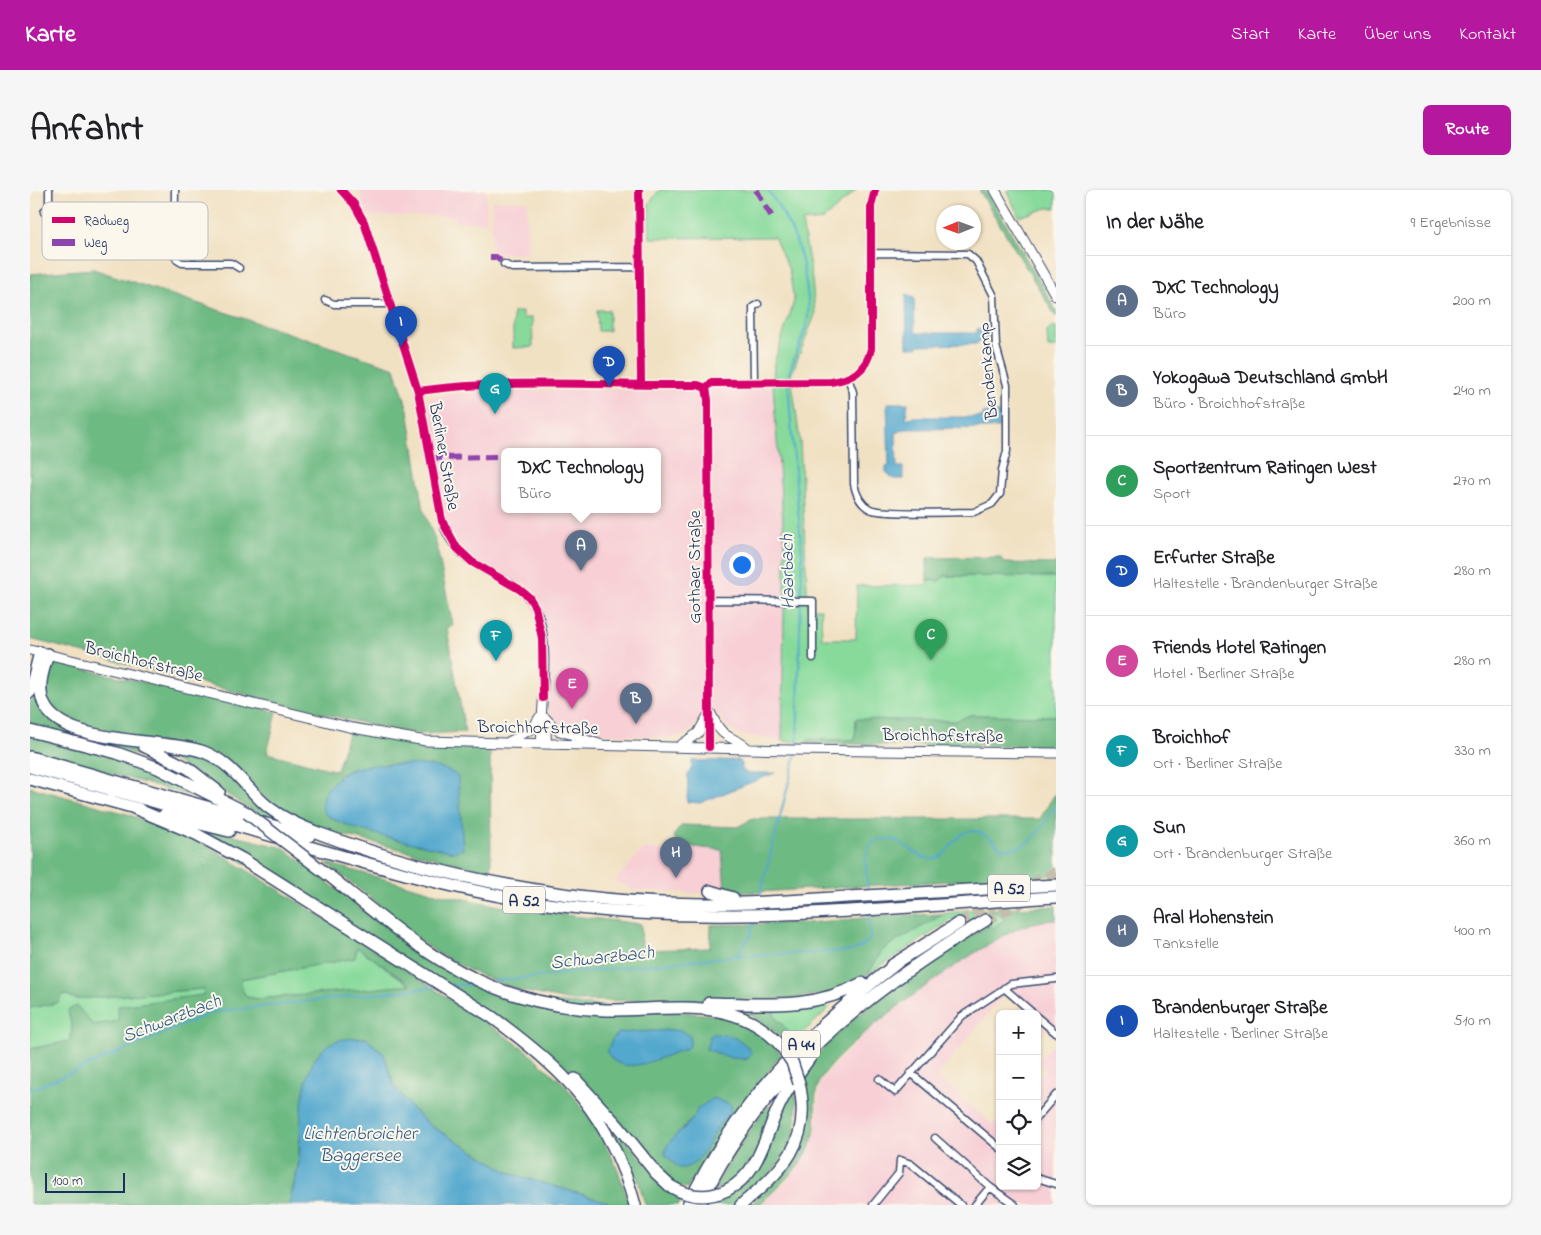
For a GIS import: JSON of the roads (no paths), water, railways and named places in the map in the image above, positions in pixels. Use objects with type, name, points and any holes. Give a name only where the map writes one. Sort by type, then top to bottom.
[{"type":"highway","points":[[30,692],[39,652]]},
{"type":"highway","points":[[39,652],[43,701],[50,714],[69,727],[117,737],[190,748],[208,754],[227,764],[264,803],[284,818],[323,835],[380,855]]},
{"type":"highway","points":[[30,661],[34,675]]},
{"type":"highway","points":[[30,731],[77,742],[150,765],[188,781],[247,813]]},
{"type":"highway","points":[[117,737],[157,750],[172,759],[247,813],[408,939],[434,957],[487,985],[535,1000],[586,1009],[683,1007],[719,1010],[744,1018],[767,1031],[782,1047],[792,1062],[800,1083],[803,1113],[794,1148],[773,1178],[740,1205]]},
{"type":"highway","name":"A 52","points":[[30,757],[380,855],[486,880],[602,898],[706,904],[749,900],[767,901],[1056,885]]},
{"type":"highway","name":"A 52","points":[[30,767],[443,884],[522,900],[623,912],[749,915],[1056,897]]},
{"type":"highway","points":[[30,779],[134,808],[281,843],[304,845]]},
{"type":"highway","points":[[134,808],[196,834],[242,859],[492,1017],[524,1041],[559,1070],[586,1102],[603,1127],[622,1166],[635,1205]]},
{"type":"highway","points":[[710,891],[722,896],[749,900]]},
{"type":"highway","name":"A 44","points":[[700,1205],[731,1146],[759,1106],[784,1076],[835,1026],[912,967],[986,920]]},
{"type":"highway","name":"A 44","points":[[688,1205],[722,1142],[750,1102],[777,1069],[824,1022],[896,962],[959,923]]},
{"type":"highway","points":[[683,1007],[701,1003],[818,1001],[844,993],[896,962]]},
{"type":"highway","points":[[524,1041],[563,1067],[592,1096],[656,1173],[670,1186],[686,1194],[700,1196],[714,1195],[742,1181],[752,1168],[787,1092],[835,1026]]},
{"type":"main road","points":[[996,190],[1056,296]]},
{"type":"main road","name":"Broichhofstraße","points":[[39,652],[386,736],[426,741],[746,747],[791,750],[1056,753]]},
{"type":"main road","points":[[678,746],[695,737],[703,728],[710,712]]},
{"type":"main road","points":[[710,712],[723,732],[739,740],[746,747]]},
{"type":"street","name":"Berliner Straße","points":[[341,190],[354,204],[364,222],[418,391],[444,528],[456,548],[472,562],[519,589],[535,607],[542,638],[544,744]]},
{"type":"street","points":[[640,190],[641,383]]},
{"type":"street","points":[[418,391],[499,384],[641,383],[698,385],[706,388],[711,384],[831,382],[848,378],[865,365],[871,349],[871,206],[875,190]]},
{"type":"street","name":"Bendenkamp","points":[[848,378],[853,392],[854,484],[858,498],[868,508],[884,512],[974,512],[986,508],[999,497],[1007,451],[1007,385],[996,346],[996,303],[992,289],[976,261],[968,254],[871,253]]},
{"type":"street","points":[[177,260],[178,262],[231,263],[239,268]]},
{"type":"street","points":[[504,264],[512,268],[639,267]]},
{"type":"street","points":[[326,300],[334,304],[391,304]]},
{"type":"street","points":[[754,382],[753,307],[758,304]]},
{"type":"street","name":"Gothaer Straße","points":[[706,388],[708,400],[709,747]]},
{"type":"street","name":"Gothaer Straße","points":[[709,600],[813,602],[813,658]]},
{"type":"street","points":[[503,743],[526,734],[543,715],[558,731],[601,744]]},
{"type":"street","points":[[879,1079],[895,1092],[955,1022],[1004,988],[1023,981],[1056,979]]},
{"type":"street","points":[[1004,988],[1029,1010]]},
{"type":"street","points":[[1041,1020],[1056,1033]]},
{"type":"street","points":[[912,1073],[998,1145]]},
{"type":"street","points":[[1041,1112],[1056,1095]]},
{"type":"street","points":[[935,1138],[990,1187],[1015,1205]]},
{"type":"street","points":[[873,1205],[899,1173],[900,1160],[911,1164],[961,1205]]},
{"type":"street","points":[[1041,1179],[1056,1184]]},
{"type":"street","points":[[975,1205],[990,1187]]},
{"type":"water","points":[[906,294],[914,298],[915,331],[917,333],[977,333],[977,329],[988,329],[988,341],[978,341],[977,344],[918,345],[918,347],[907,347]]},
{"type":"water","points":[[887,403],[908,403],[906,419],[911,417],[983,417],[983,413],[999,413],[999,428],[903,429],[896,433],[897,467],[903,467],[903,479],[894,479],[886,472],[886,467],[889,466]]},
{"type":"water","points":[[739,760],[742,764],[742,770],[747,773],[775,773],[700,803],[687,802],[688,775],[692,767],[692,761]]},
{"type":"water","points":[[400,764],[439,767],[458,777],[463,849],[453,852],[386,837],[350,826],[324,813],[322,800],[324,794],[344,774],[360,767]]},
{"type":"water","points":[[682,1031],[690,1036],[690,1045],[686,1049],[644,1064],[633,1065],[622,1065],[607,1052],[612,1040],[618,1033]]},
{"type":"water","points":[[711,1034],[728,1036],[745,1044],[751,1053],[748,1059],[731,1058],[706,1049]]},
{"type":"water","name":"Lichtenbroicher Baggersee","points":[[366,1038],[384,1054],[394,1086],[412,1109],[431,1126],[512,1174],[608,1202],[610,1205],[289,1205],[298,1166],[301,1116],[305,1084],[310,1069],[316,1057],[329,1044],[344,1039]]},
{"type":"water","points":[[713,1098],[731,1105],[731,1112],[719,1125],[698,1159],[686,1167],[679,1168],[665,1155],[666,1148],[695,1116],[697,1109]]},
{"type":"waterway","name":"Haarbach","points":[[768,190],[783,213],[798,245],[808,298],[807,322],[788,380]]},
{"type":"waterway","name":"Haarbach","points":[[788,385],[802,556],[797,747]]},
{"type":"waterway","name":"Haarbach","points":[[759,899],[796,754]]},
{"type":"waterway","name":"Schwarzbach","points":[[868,891],[867,852],[875,841],[883,839],[895,840],[928,859],[940,856],[966,832],[975,831],[986,836],[1001,848],[1012,848],[1021,846],[1035,837],[1056,806]]},
{"type":"waterway","name":"Schwarzbach","points":[[493,981],[736,956],[851,951],[861,947],[870,939],[869,913]]},
{"type":"waterway","name":"Haarbach","points":[[736,956],[750,936],[755,919]]},
{"type":"waterway","name":"Schwarzbach","points":[[450,985],[479,985]]},
{"type":"waterway","name":"Schwarzbach","points":[[30,1090],[213,1012],[435,987]]},
{"type":"tunnel","points":[[959,923],[1056,872]]},
{"type":"tunnel","points":[[986,920],[1056,885]]},
{"type":"place","name":"Brandenburger Straße","points":[[401,347]]},
{"type":"place","name":"Erfurter Straße","points":[[609,387]]},
{"type":"place","name":"Sun","points":[[495,414]]},
{"type":"place","name":"DXC Technology","points":[[581,571]]},
{"type":"place","name":"Sportzentrum Ratingen West","points":[[931,660]]},
{"type":"place","name":"Broichhof","points":[[496,661]]},
{"type":"place","name":"Friends Hotel Ratingen","points":[[572,709]]},
{"type":"place","name":"Yokogawa Deutschland GmbH","points":[[636,724]]},
{"type":"place","name":"Aral Hohenstein","points":[[676,878]]}]
